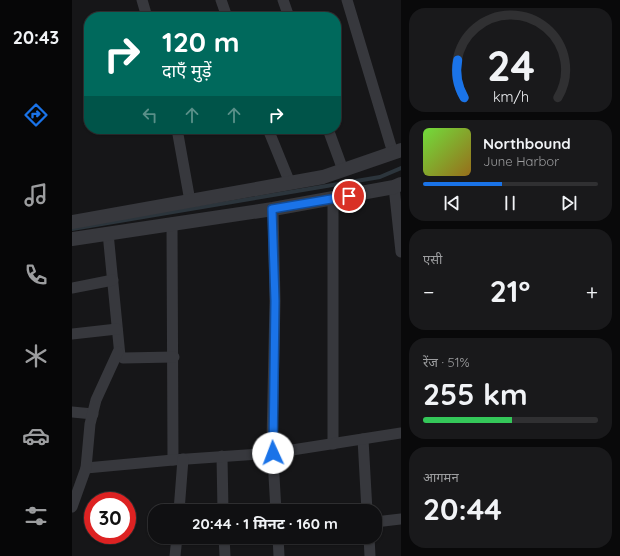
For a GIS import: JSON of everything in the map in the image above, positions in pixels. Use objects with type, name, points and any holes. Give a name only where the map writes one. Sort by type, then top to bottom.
[{"type":"street","points":[[142,0],[146,12]]},
{"type":"street","points":[[221,0],[225,12]]},
{"type":"street","points":[[283,0],[287,12]]},
{"type":"street","points":[[72,222],[323,177],[397,152],[346,0]]},
{"type":"street","points":[[178,134],[190,201]]},
{"type":"street","points":[[270,134],[290,183]]},
{"type":"street","points":[[330,134],[343,170]]},
{"type":"street","points":[[72,239],[272,209],[398,186],[401,252]]},
{"type":"street","points":[[333,199],[333,444]]},
{"type":"street","points":[[272,209],[275,301],[273,453],[276,504]]},
{"type":"street","points":[[172,224],[174,357],[179,504]]},
{"type":"street","points":[[72,507],[86,468],[93,414],[102,386],[118,352],[108,233]]},
{"type":"street","points":[[72,288],[113,280]]},
{"type":"street","points":[[72,334],[117,329]]},
{"type":"street","points":[[118,352],[123,358],[174,357]]},
{"type":"street","points":[[72,412],[93,414]]},
{"type":"street","points":[[86,468],[178,459],[273,453],[401,433]]},
{"type":"street","points":[[363,439],[367,504]]},
{"type":"street","points":[[222,456],[223,504]]},
{"type":"street","points":[[382,521],[401,519]]},
{"type":"street","points":[[175,556],[176,544]]},
{"type":"street","points":[[224,544],[225,556]]},
{"type":"street","points":[[278,544],[279,556]]},
{"type":"street","points":[[369,544],[370,556]]},
{"type":"waterway","points":[[72,229],[380,177],[401,168]]},
{"type":"route","points":[[273,453],[275,301],[272,209],[349,196]]}]
